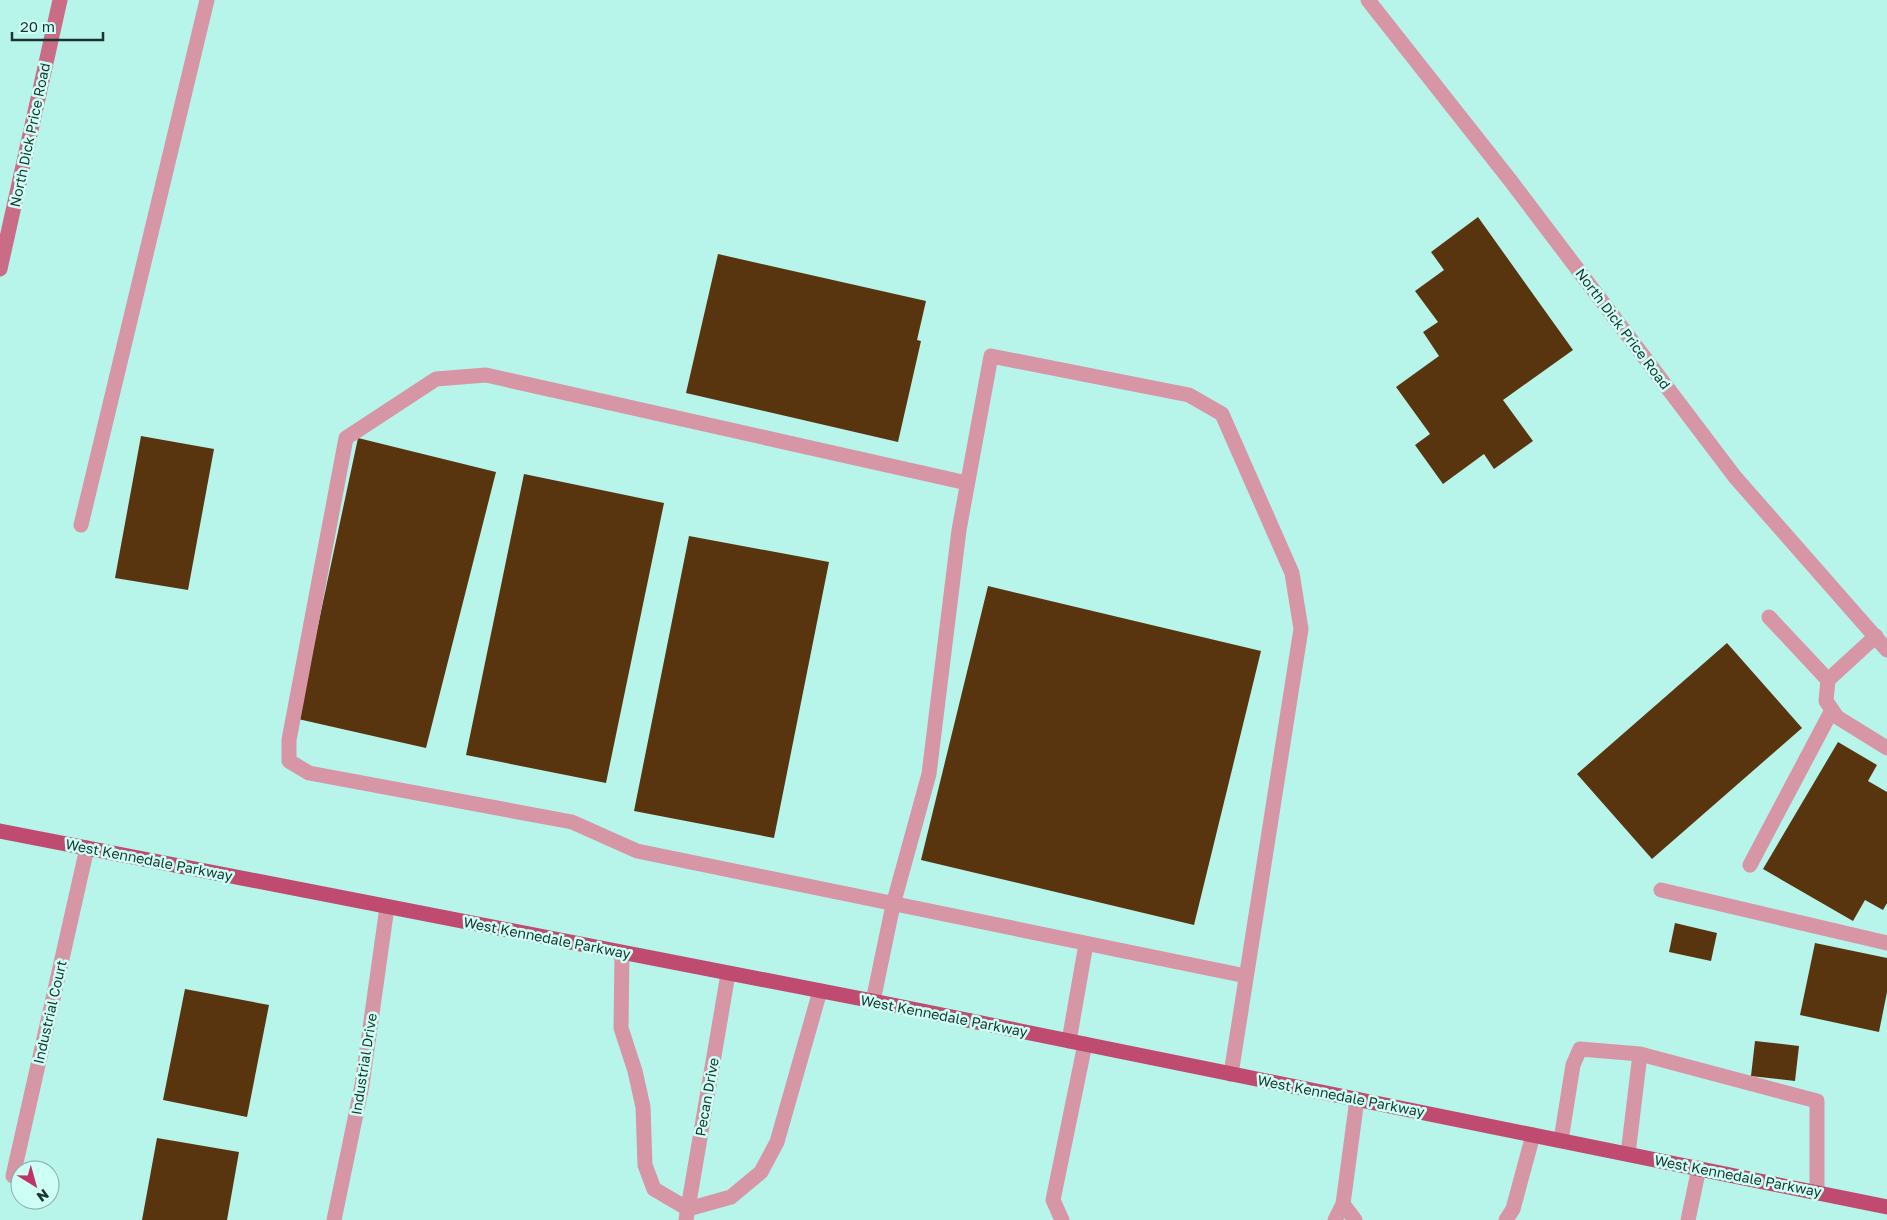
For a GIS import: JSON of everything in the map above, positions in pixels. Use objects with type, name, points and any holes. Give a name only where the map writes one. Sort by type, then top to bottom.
[{"type":"main road","name":"West Kennedale Parkway","points":[[0,831],[873,1001],[1887,1206]]},
{"type":"street","name":"North Dick Price Road","points":[[0,269],[60,0]]},
{"type":"street","points":[[81,525],[207,0]]},
{"type":"street","name":"North Dick Price Road","points":[[1368,0],[1516,187],[1735,477],[1887,650]]},
{"type":"street","points":[[873,1001],[894,905],[929,774],[959,530],[991,356],[1189,395],[1222,414],[1292,573],[1301,628],[1231,1074]]},
{"type":"street","points":[[967,482],[486,375],[436,379],[346,438],[289,740],[289,762],[309,773],[572,822],[637,851],[1246,976]]},
{"type":"street","points":[[1769,617],[1828,680]]},
{"type":"street","points":[[1876,636],[1828,680],[1826,701],[1837,717],[1887,748]]},
{"type":"street","points":[[1750,865],[1832,710]]},
{"type":"street","name":"Industrial Court","points":[[17,1160],[87,848]]},
{"type":"street","points":[[1662,890],[1887,943]]},
{"type":"street","name":"Industrial Drive","points":[[334,1220],[362,1086],[387,907]]},
{"type":"street","points":[[1069,1041],[1086,944]]},
{"type":"street","points":[[622,953],[621,1028],[635,1071],[643,1107],[645,1165],[654,1189],[687,1215],[731,1198],[761,1172],[777,1142],[820,991]]},
{"type":"street","name":"Pecan Drive","points":[[687,1215],[728,974]]},
{"type":"street","points":[[1062,1220],[1053,1200],[1085,1044]]},
{"type":"street","points":[[1560,1140],[1573,1065],[1580,1049],[1640,1054],[1817,1101],[1817,1192]]},
{"type":"street","points":[[1628,1154],[1640,1054]]},
{"type":"street","points":[[1335,1220],[1343,1204],[1357,1099]]},
{"type":"street","points":[[1506,1220],[1513,1209],[1532,1135]]},
{"type":"street","points":[[1688,1220],[1699,1168]]},
{"type":"street","points":[[1343,1204],[1355,1220]]},
{"type":"building","points":[[1478,217],[1573,350],[1503,400],[1533,441],[1494,469],[1484,454],[1443,484],[1415,445],[1430,434],[1396,387],[1439,356],[1423,332],[1438,322],[1415,291],[1444,270],[1431,252]]},
{"type":"building","points":[[718,254],[926,301],[917,340],[921,341],[898,442],[686,393]]},
{"type":"building","points":[[141,436],[214,449],[188,590],[115,578]]},
{"type":"building","points":[[358,438],[496,472],[426,748],[298,719]]},
{"type":"building","points":[[524,474],[664,503],[606,783],[466,755]]},
{"type":"building","points":[[689,536],[829,562],[774,838],[634,811]]},
{"type":"building","points":[[988,586],[1261,651],[1194,925],[921,860]]},
{"type":"building","points":[[1727,643],[1802,728],[1652,859],[1577,774]]},
{"type":"building","points":[[1838,742],[1877,765],[1868,781],[1887,792],[1887,903],[1883,910],[1865,900],[1853,921],[1763,869]]},
{"type":"building","points":[[1675,923],[1717,933],[1711,961],[1669,952]]},
{"type":"building","points":[[1815,943],[1887,958],[1887,992],[1879,1032],[1800,1015]]},
{"type":"building","points":[[185,989],[269,1005],[247,1117],[163,1100]]},
{"type":"building","points":[[1755,1041],[1799,1046],[1795,1081],[1751,1076]]},
{"type":"building","points":[[157,1138],[239,1152],[227,1220],[142,1220]]}]
